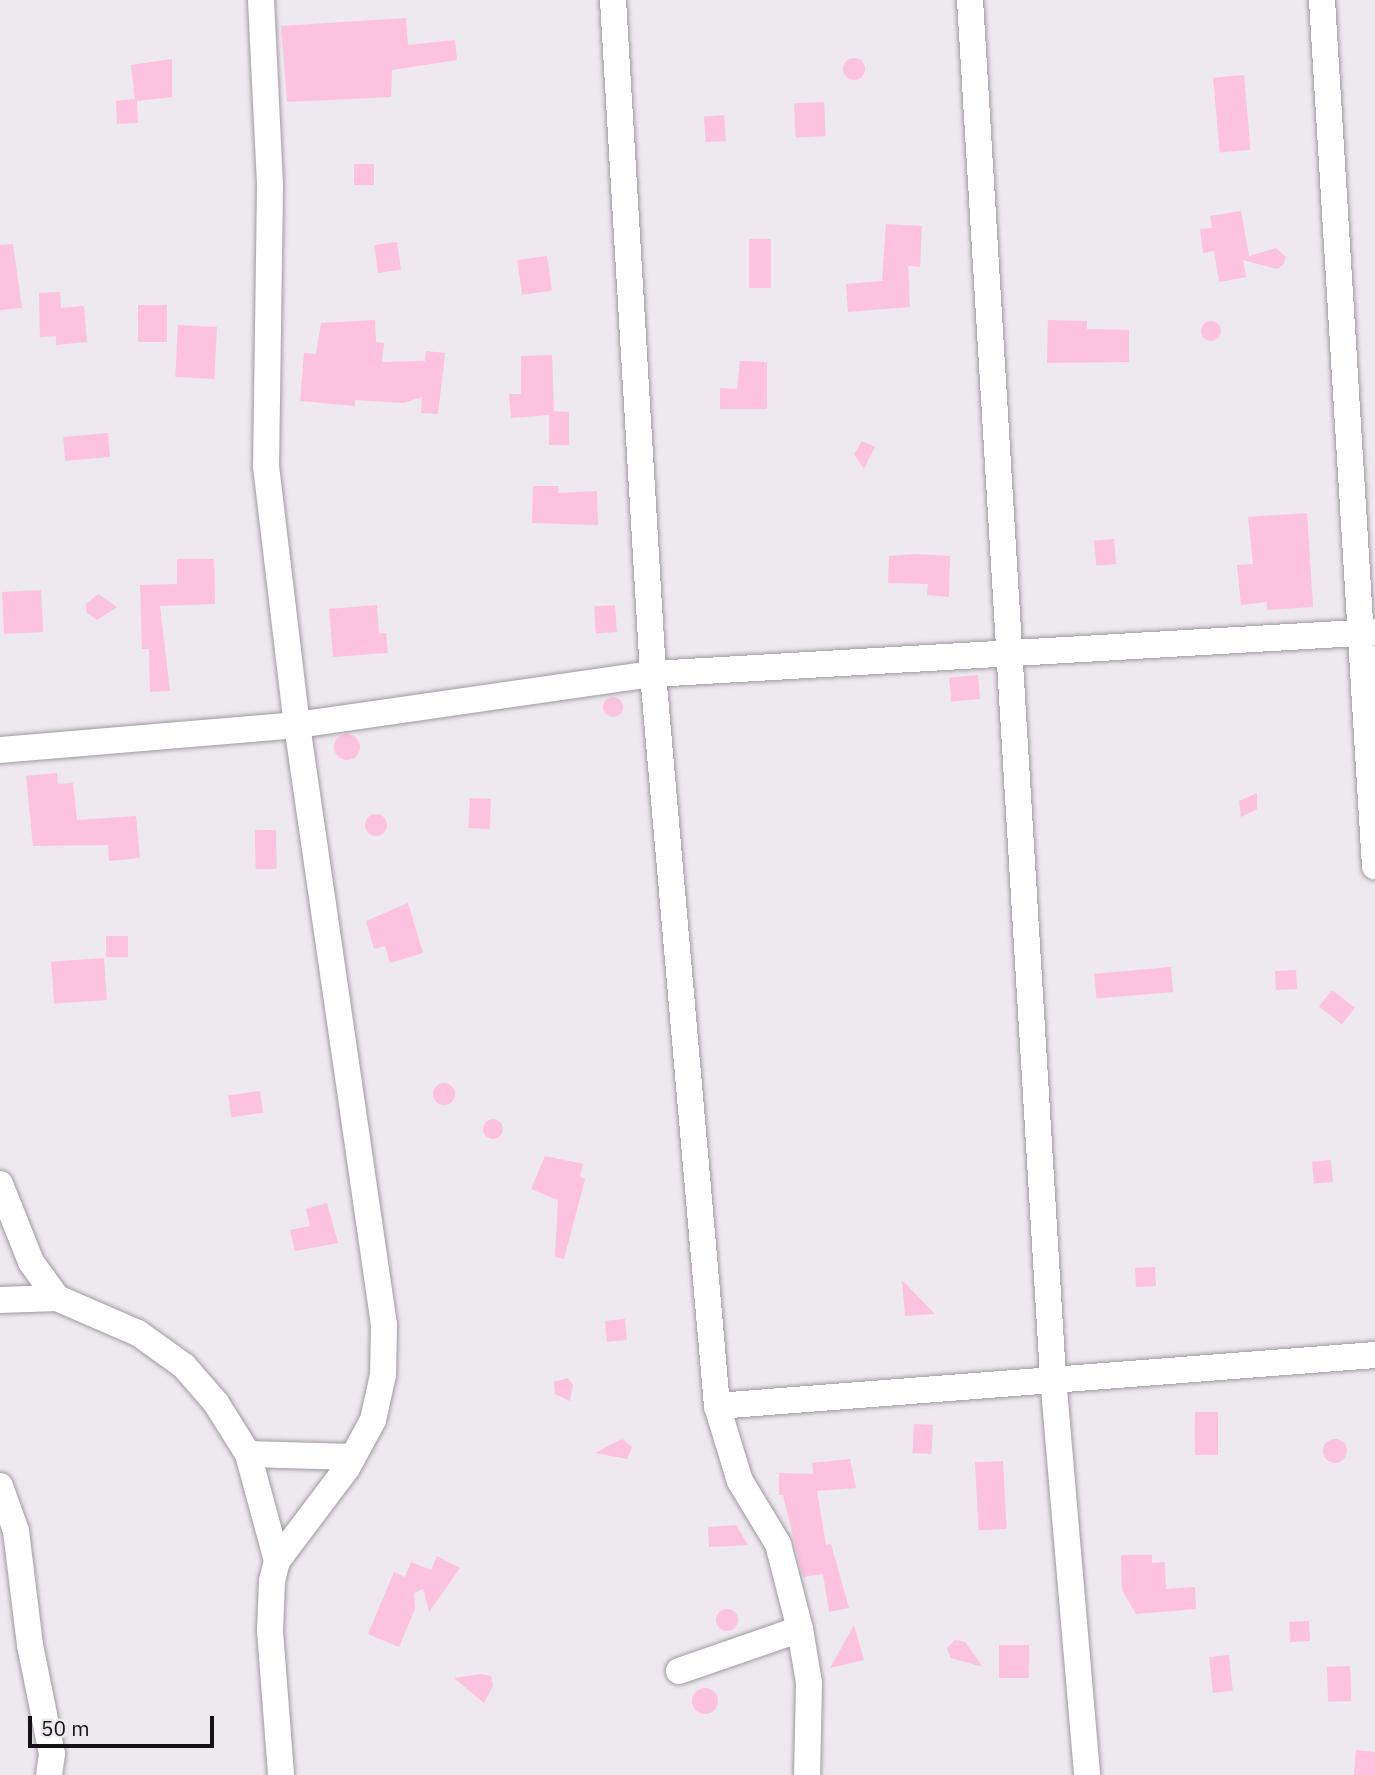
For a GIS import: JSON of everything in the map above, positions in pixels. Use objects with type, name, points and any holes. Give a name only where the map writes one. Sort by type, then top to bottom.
[{"type":"street","points":[[261,0],[270,185],[264,416],[297,725],[384,1325],[383,1375],[373,1420],[353,1457],[277,1562]]},
{"type":"street","points":[[613,0],[653,674],[717,1406],[740,1481],[778,1544],[800,1629],[809,1683],[807,1775]]},
{"type":"street","points":[[970,0],[1012,653],[1053,1377],[1087,1775]]},
{"type":"street","points":[[1322,0],[1367,633],[1375,866]]},
{"type":"street","points":[[0,750],[297,725],[653,674],[1367,633]]},
{"type":"street","points":[[0,1184],[31,1262],[57,1298]]},
{"type":"street","points":[[0,1300],[57,1298],[138,1333],[184,1366],[216,1403],[248,1454],[277,1562],[270,1631],[281,1775]]},
{"type":"street","points":[[717,1406],[1053,1377],[1375,1355]]},
{"type":"street","points":[[248,1454],[353,1457]]},
{"type":"street","points":[[0,1486],[16,1531],[30,1645],[52,1754],[49,1775]]},
{"type":"street","points":[[679,1671],[800,1629]]},
{"type":"building","points":[[406,18],[408,45],[455,40],[457,60],[392,70],[391,97],[287,102],[281,26]]},
{"type":"building","points":[[854,58],[862,61],[865,69],[862,77],[854,80],[846,77],[843,69],[846,61]]},
{"type":"building","points":[[172,59],[172,97],[137,101],[138,123],[117,124],[116,101],[135,99],[131,65]]},
{"type":"building","points":[[1244,75],[1251,150],[1220,152],[1213,78]]},
{"type":"building","points":[[824,102],[826,136],[796,138],[794,104]]},
{"type":"building","points":[[724,115],[726,141],[706,142],[704,116]]},
{"type":"building","points":[[354,164],[374,164],[374,185],[354,185]]},
{"type":"building","points":[[1241,211],[1249,256],[1276,248],[1286,257],[1284,264],[1277,269],[1243,260],[1246,277],[1219,282],[1214,251],[1203,253],[1200,229],[1212,228],[1210,216]]},
{"type":"building","points":[[886,224],[922,226],[920,267],[908,266],[910,307],[848,312],[846,284],[882,281]]},
{"type":"building","points":[[749,239],[771,239],[771,288],[749,288]]},
{"type":"building","points":[[397,242],[401,270],[378,273],[374,245]]},
{"type":"building","points":[[13,244],[22,308],[0,310],[0,245]]},
{"type":"building","points":[[547,256],[552,291],[522,295],[517,260]]},
{"type":"building","points":[[60,292],[61,308],[84,306],[87,342],[56,345],[56,336],[40,337],[39,293]]},
{"type":"building","points":[[138,305],[167,305],[167,342],[138,342]]},
{"type":"building","points":[[375,320],[376,342],[384,343],[382,362],[425,361],[426,351],[445,353],[438,414],[421,413],[422,397],[403,403],[355,400],[355,406],[300,401],[304,353],[316,354],[321,323]]},
{"type":"building","points":[[1048,320],[1087,321],[1087,329],[1129,330],[1129,362],[1047,363]]},
{"type":"building","points":[[1207,321],[1215,321],[1221,331],[1215,341],[1207,341],[1201,335],[1201,327]]},
{"type":"building","points":[[178,325],[217,327],[214,379],[175,377]]},
{"type":"building","points":[[552,355],[554,411],[569,412],[569,445],[549,445],[549,415],[511,418],[509,394],[521,394],[521,356]]},
{"type":"building","points":[[740,361],[767,362],[767,409],[720,409],[720,388],[737,389]]},
{"type":"building","points":[[108,433],[110,457],[65,461],[63,437]]},
{"type":"building","points":[[862,441],[875,447],[864,469],[854,454]]},
{"type":"building","points":[[533,486],[559,486],[558,493],[597,491],[598,525],[532,523]]},
{"type":"building","points":[[1307,513],[1313,607],[1267,610],[1267,602],[1241,605],[1237,565],[1253,564],[1248,517]]},
{"type":"building","points":[[1114,539],[1116,564],[1096,566],[1094,541]]},
{"type":"building","points":[[889,556],[950,556],[949,597],[927,595],[928,584],[888,583]]},
{"type":"building","points":[[177,559],[214,559],[215,604],[160,606],[170,691],[150,692],[149,649],[142,649],[140,585],[177,584]]},
{"type":"building","points":[[41,590],[43,632],[4,634],[2,592]]},
{"type":"building","points":[[98,594],[117,607],[97,620],[87,613],[86,604]]},
{"type":"building","points":[[377,605],[379,633],[386,633],[388,653],[333,657],[329,609]]},
{"type":"building","points":[[615,605],[617,632],[596,633],[594,606]]},
{"type":"building","points":[[978,675],[980,699],[951,701],[949,678]]},
{"type":"building","points":[[613,697],[620,700],[623,707],[620,714],[613,717],[606,714],[603,707],[606,700]]},
{"type":"building","points":[[347,734],[356,738],[360,747],[356,756],[347,760],[338,756],[334,747],[338,738]]},
{"type":"building","points":[[57,773],[58,784],[73,783],[77,820],[136,816],[140,858],[109,861],[108,845],[33,846],[26,776]]},
{"type":"building","points":[[1257,793],[1257,809],[1241,817],[1239,801]]},
{"type":"building","points":[[470,798],[491,799],[489,829],[468,828]]},
{"type":"building","points":[[376,814],[384,817],[387,825],[384,833],[376,836],[368,833],[365,825],[368,817]]},
{"type":"building","points":[[255,830],[276,830],[277,869],[256,869]]},
{"type":"building","points":[[408,903],[423,953],[390,963],[385,946],[374,949],[366,921]]},
{"type":"building","points":[[106,936],[128,936],[128,957],[106,957]]},
{"type":"building","points":[[104,958],[107,1000],[54,1004],[51,962]]},
{"type":"building","points":[[1171,967],[1173,992],[1096,999],[1094,974]]},
{"type":"building","points":[[1296,970],[1297,989],[1276,990],[1275,971]]},
{"type":"building","points":[[1332,990],[1355,1008],[1342,1024],[1319,1007]]},
{"type":"building","points":[[444,1083],[454,1090],[455,1094],[448,1104],[444,1105],[434,1098],[433,1094],[440,1084]]},
{"type":"building","points":[[260,1091],[263,1113],[231,1117],[228,1095]]},
{"type":"building","points":[[493,1119],[500,1122],[503,1129],[500,1136],[493,1139],[486,1136],[483,1129],[486,1122]]},
{"type":"building","points":[[545,1156],[583,1164],[580,1177],[585,1179],[564,1259],[555,1257],[558,1200],[531,1189]]},
{"type":"building","points":[[1331,1160],[1333,1182],[1314,1184],[1312,1162]]},
{"type":"building","points":[[327,1203],[338,1243],[295,1251],[290,1230],[310,1226],[306,1209]]},
{"type":"building","points":[[1155,1267],[1156,1286],[1136,1287],[1135,1268]]},
{"type":"building","points":[[902,1280],[935,1314],[905,1316]]},
{"type":"building","points":[[625,1319],[627,1340],[607,1342],[605,1321]]},
{"type":"building","points":[[568,1378],[573,1385],[570,1401],[555,1394],[554,1382]]},
{"type":"building","points":[[1195,1412],[1218,1412],[1218,1455],[1195,1455]]},
{"type":"building","points":[[914,1424],[933,1425],[931,1454],[912,1453]]},
{"type":"building","points":[[622,1439],[632,1447],[627,1459],[595,1453]]},
{"type":"building","points":[[1335,1439],[1344,1442],[1347,1451],[1344,1460],[1335,1463],[1326,1460],[1323,1451],[1326,1442]]},
{"type":"building","points":[[850,1459],[856,1488],[817,1491],[826,1545],[831,1544],[849,1608],[829,1612],[823,1574],[803,1577],[783,1495],[779,1495],[779,1473],[813,1474],[812,1463]]},
{"type":"building","points":[[1003,1461],[1007,1529],[979,1530],[975,1462]]},
{"type":"building","points":[[736,1525],[748,1545],[709,1547],[708,1527]]},
{"type":"building","points":[[1121,1555],[1152,1555],[1152,1563],[1165,1562],[1166,1589],[1195,1587],[1196,1609],[1136,1614],[1122,1590]]},
{"type":"building","points":[[437,1556],[460,1568],[429,1612],[423,1589],[414,1593],[415,1609],[399,1647],[368,1634],[394,1572],[405,1577],[411,1562],[431,1570]]},
{"type":"building","points":[[727,1609],[737,1616],[738,1620],[731,1630],[727,1631],[717,1624],[716,1620],[723,1610]]},
{"type":"building","points":[[1309,1621],[1310,1641],[1290,1642],[1289,1622]]},
{"type":"building","points":[[854,1625],[864,1660],[830,1668]]},
{"type":"building","points":[[955,1640],[965,1642],[983,1667],[951,1658],[947,1648]]},
{"type":"building","points":[[999,1645],[1029,1645],[1029,1678],[999,1678]]},
{"type":"building","points":[[1229,1655],[1233,1691],[1213,1693],[1209,1657]]},
{"type":"building","points":[[1350,1666],[1351,1701],[1328,1702],[1327,1667]]},
{"type":"building","points":[[481,1674],[491,1676],[493,1686],[484,1703],[454,1678]]},
{"type":"building","points":[[705,1688],[714,1692],[718,1701],[714,1710],[705,1714],[696,1710],[692,1701],[696,1692]]},
{"type":"building","points":[[1356,1750],[1375,1752],[1375,1775],[1354,1775]]}]
